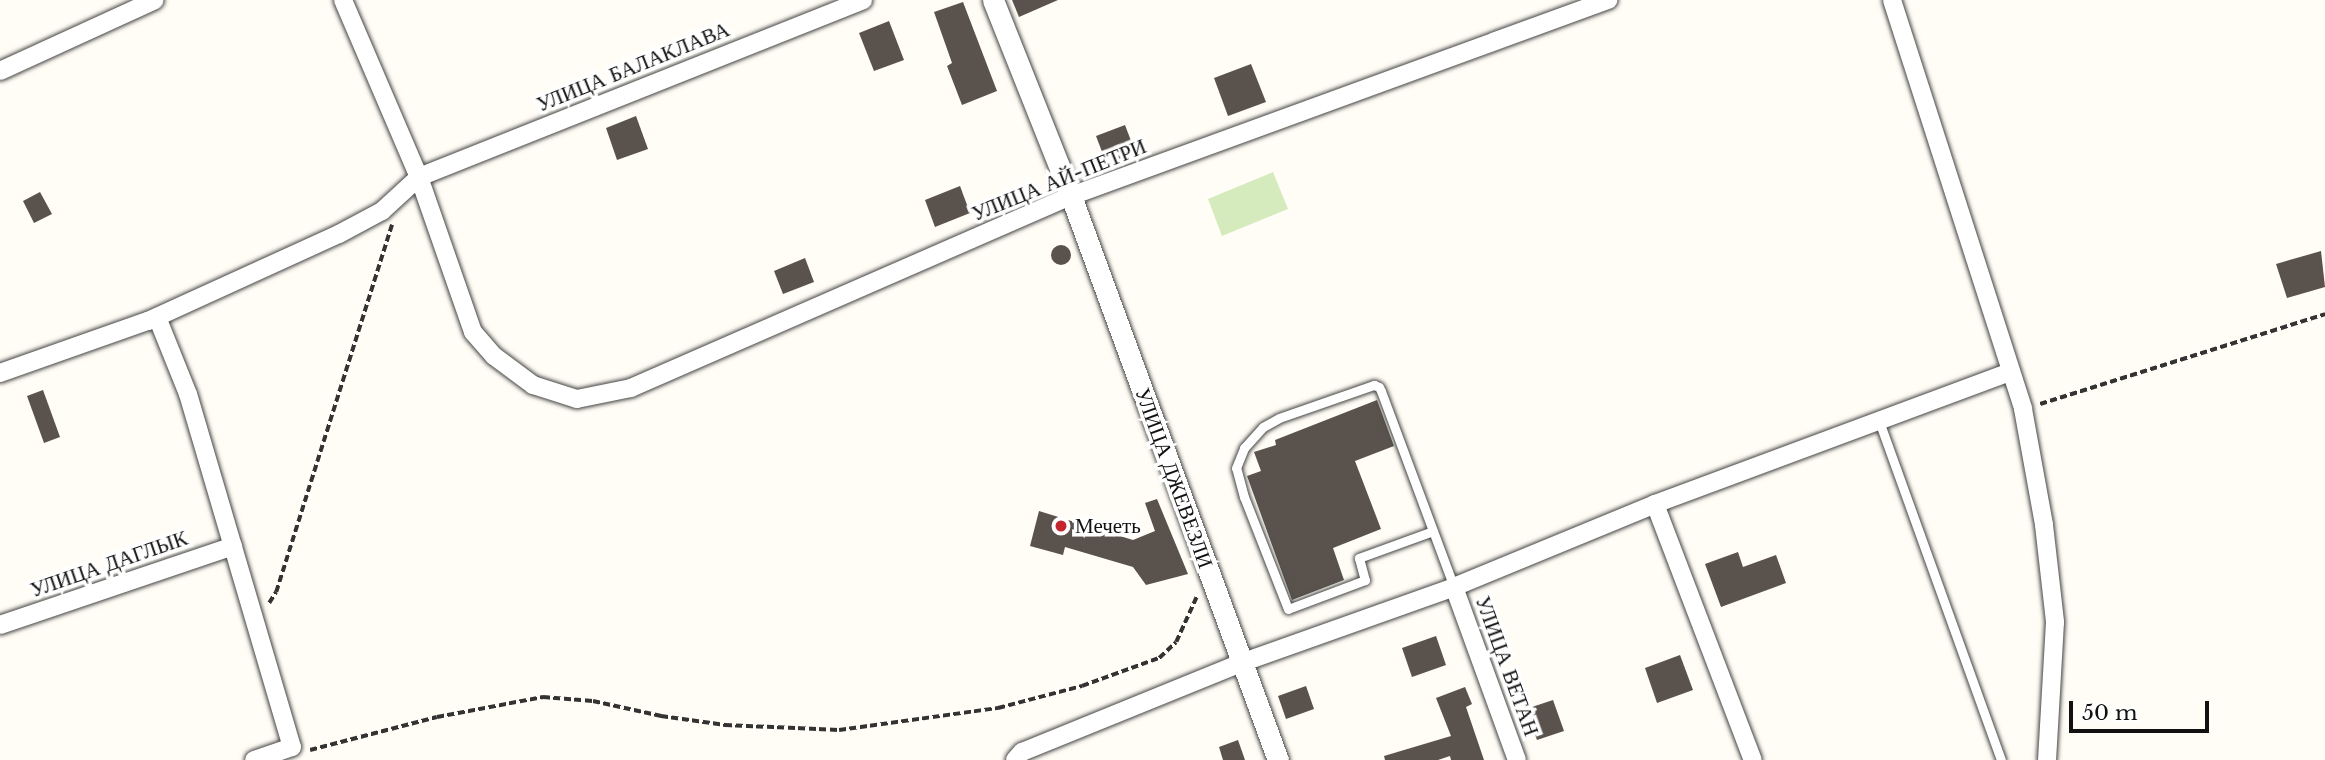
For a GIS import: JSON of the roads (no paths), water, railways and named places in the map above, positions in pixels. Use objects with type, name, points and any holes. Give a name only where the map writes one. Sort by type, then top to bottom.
[{"type":"street","points":[[0,71],[155,0]]},
{"type":"street","points":[[0,373],[157,317],[339,234],[382,211],[419,177],[343,0]]},
{"type":"street","name":"УЛИЦА БАЛАКЛАВА","points":[[419,177],[863,0]]},
{"type":"street","name":"УЛИЦА ДЖЕВЕЗЛИ","points":[[993,0],[1071,196],[1278,760]]},
{"type":"street","name":"УЛИЦА АЙ-ПЕТРИ","points":[[419,177],[473,332],[494,356],[533,385],[577,398],[631,388],[1071,196],[1608,0]]},
{"type":"street","points":[[1892,0],[2023,409],[2044,525],[2055,622],[2047,760]]},
{"type":"street","points":[[157,317],[188,394],[233,546],[300,749],[254,760]]},
{"type":"street","points":[[1015,760],[1022,752],[1241,663],[1454,587],[1655,504],[2010,372]]},
{"type":"street","points":[[1655,504],[1754,760]]},
{"type":"street","name":"УЛИЦА ДАГЛЫК","points":[[0,625],[233,546]]},
{"type":"street","name":"УЛИЦА ВЕТАН","points":[[1454,587],[1517,760]]},
{"type":"lane","points":[[1433,531],[1359,558],[1365,580],[1288,609],[1244,497],[1236,468],[1244,448],[1263,427],[1279,418],[1374,385],[1381,391],[1454,587]]},
{"type":"lane","points":[[1879,421],[2001,760]]},
{"type":"place","name":"Мечеть","points":[[1061,526]]}]
